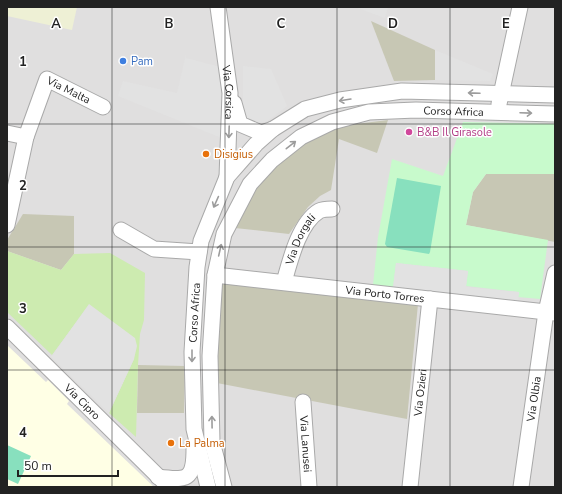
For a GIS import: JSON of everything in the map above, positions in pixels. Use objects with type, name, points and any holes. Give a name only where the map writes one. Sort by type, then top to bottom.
[{"type":"street","name":"Via Corsica","points":[[218,7],[230,93],[227,177]]},
{"type":"street","points":[[498,112],[500,94],[520,7]]},
{"type":"street","name":"Via Malta","points":[[7,225],[26,137],[47,79],[103,107]]},
{"type":"street","name":"Corso Africa","points":[[208,487],[194,429],[192,352],[201,241],[227,177],[273,129],[305,109],[348,99],[402,91],[555,96]]},
{"type":"street","points":[[230,93],[251,151],[253,181]]},
{"type":"street","name":"Corso Africa","points":[[224,487],[212,442],[210,356],[215,275],[224,234],[253,181],[272,160],[294,142],[332,122],[369,112],[416,110],[555,114]]},
{"type":"street","points":[[240,124],[261,133],[273,129]]},
{"type":"street","points":[[7,133],[26,137]]},
{"type":"street","name":"Via Dorgali","points":[[284,282],[295,246],[309,220],[320,210],[332,209]]},
{"type":"street","points":[[121,230],[154,249],[199,252]]},
{"type":"street","name":"Via Olbia","points":[[521,487],[551,312],[555,273]]},
{"type":"street","name":"Via Porto Torres","points":[[215,275],[551,312]]},
{"type":"street","name":"Via Ozieri","points":[[410,487],[430,299]]},
{"type":"street","name":"Via Cipro","points":[[7,327],[164,482],[178,487]]},
{"type":"street","name":"Via Lanusei","points":[[303,402],[309,487]]},
{"type":"street","points":[[164,482],[187,476],[194,467],[194,429]]},
{"type":"shaded area","points":[[7,7],[555,7],[555,487],[7,487]]},
{"type":"shaded area","points":[[7,7],[77,7],[72,30],[7,16]]},
{"type":"shaded area","points":[[355,7],[388,7],[385,18]]},
{"type":"shaded area","points":[[371,21],[435,50],[435,80],[394,81]]},
{"type":"shaded area","points":[[435,50],[493,74],[490,81],[435,80]]},
{"type":"shaded area","points":[[186,54],[186,58],[224,68],[224,139],[118,96],[123,81],[177,93]]},
{"type":"shaded area","points":[[243,66],[271,69],[287,106],[266,122],[253,123],[245,117],[243,112]]},
{"type":"shaded area","points":[[388,120],[377,153],[339,139],[331,190],[320,196],[308,207],[289,234],[235,228],[243,207],[262,179],[284,156],[313,137],[324,133],[348,125]]},
{"type":"shaded area","points":[[486,174],[555,174],[555,242],[466,225],[473,192]]},
{"type":"shaded area","points":[[23,214],[74,216],[74,254],[61,270],[7,251],[7,240]]},
{"type":"shaded area","points":[[396,263],[468,271],[466,287],[519,292],[518,302],[393,288]]},
{"type":"shaded area","points":[[221,281],[418,304],[407,419],[217,383]]},
{"type":"shaded area","points":[[89,304],[135,338],[137,346],[134,359],[109,413],[51,357]]},
{"type":"shaded area","points":[[7,345],[46,382],[48,380],[69,401],[67,404],[154,487],[7,487]]},
{"type":"shaded area","points":[[138,365],[185,366],[184,413],[137,413]]},
{"type":"green space","points":[[463,122],[555,124],[555,174],[486,174],[473,192],[466,225],[548,240],[540,299],[518,297],[519,292],[466,286],[468,271],[396,263],[393,288],[373,285],[378,237],[392,159],[443,176]]},
{"type":"green space","points":[[397,178],[441,186],[429,254],[387,247],[385,244]]},
{"type":"green space","points":[[7,251],[61,270],[74,254],[110,253],[145,273],[144,320],[140,334],[138,365],[136,437],[109,413],[134,359],[89,305],[52,355],[7,312]]},
{"type":"green space","points":[[7,445],[31,456],[18,484],[7,479]]},
{"type":"place","name":"Pam","points":[[123,61]]},
{"type":"place","name":"B&B Il Girasole","points":[[409,132]]},
{"type":"place","name":"Disigius","points":[[206,154]]},
{"type":"place","name":"La Palma","points":[[171,443]]}]
